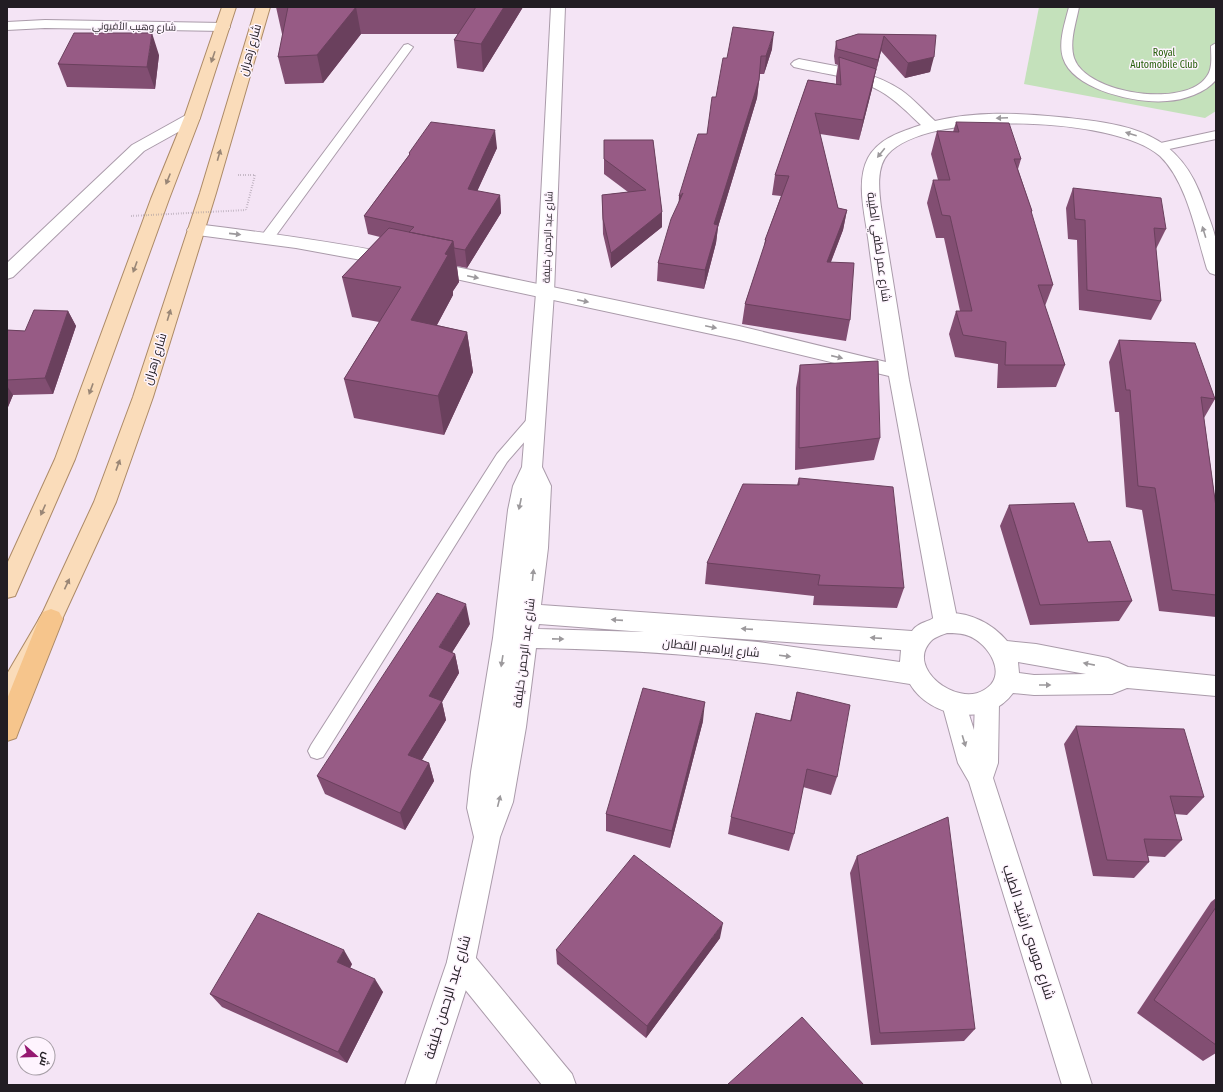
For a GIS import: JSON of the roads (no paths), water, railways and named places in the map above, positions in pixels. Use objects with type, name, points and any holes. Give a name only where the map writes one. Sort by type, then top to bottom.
[{"type":"highway","points":[[7,730],[51,619]]},
{"type":"main road","points":[[7,589],[65,459],[158,205],[192,118],[229,7]]},
{"type":"main road","name":"شارع زهران","points":[[7,696],[51,619],[108,494],[143,396],[196,230],[263,7]]},
{"type":"street","name":"شارع عبد الرحمن خليفة","points":[[420,1085],[461,962],[487,837],[500,802],[514,727],[516,638],[519,613],[537,548],[540,486],[532,467],[545,293],[558,7]]},
{"type":"street","name":"شارع وهيب الأفيوني","points":[[7,20],[45,24]]},
{"type":"street","name":"شارع وهيب الأفيوني","points":[[7,26],[45,24],[223,27]]},
{"type":"street","points":[[799,64],[862,78],[885,87],[896,94],[931,126]]},
{"type":"street","name":"شارع عمر لطفي الطيبة","points":[[946,623],[896,371],[871,195],[873,165],[879,153],[889,144],[931,126],[972,119],[1015,117],[1108,128],[1133,134],[1160,146],[1184,171],[1216,269]]},
{"type":"street","points":[[7,273],[138,148],[192,118]]},
{"type":"street","points":[[196,230],[267,238],[346,250],[739,333],[896,371]]},
{"type":"street","name":"شارع إبراهيم القطان","points":[[519,613],[915,641]]},
{"type":"street","points":[[946,623],[972,626],[984,632],[994,640],[1002,650],[1007,666],[1006,682],[999,694],[987,702],[971,705],[954,704],[938,697],[924,687],[915,674],[911,657],[915,641],[923,632],[934,626],[946,623]]},
{"type":"street","name":"شارع إبراهيم القطان","points":[[516,638],[666,643],[761,653],[915,674]]},
{"type":"street","points":[[1002,650],[1036,654],[1108,668],[1125,677],[1216,686]]},
{"type":"street","points":[[1006,682],[1034,684],[1112,684],[1125,677]]},
{"type":"street","points":[[980,778],[985,763],[987,702]]},
{"type":"street","name":"شارع موسى ارشيد الطيب","points":[[954,704],[971,763],[980,778],[1077,1085]]},
{"type":"street","points":[[461,962],[561,1085]]},
{"type":"lane","points":[[1074,7],[1068,42],[1069,59],[1076,70],[1089,80],[1113,91],[1132,95],[1166,98],[1182,95],[1198,89],[1208,82],[1215,74],[1216,46]]},
{"type":"lane","points":[[267,238],[408,47]]},
{"type":"lane","points":[[1160,146],[1193,141],[1216,134]]},
{"type":"lane","points":[[316,751],[502,458],[535,420]]},
{"type":"park label","name":"Royal Automobile Club","points":[[1164,58]]}]
